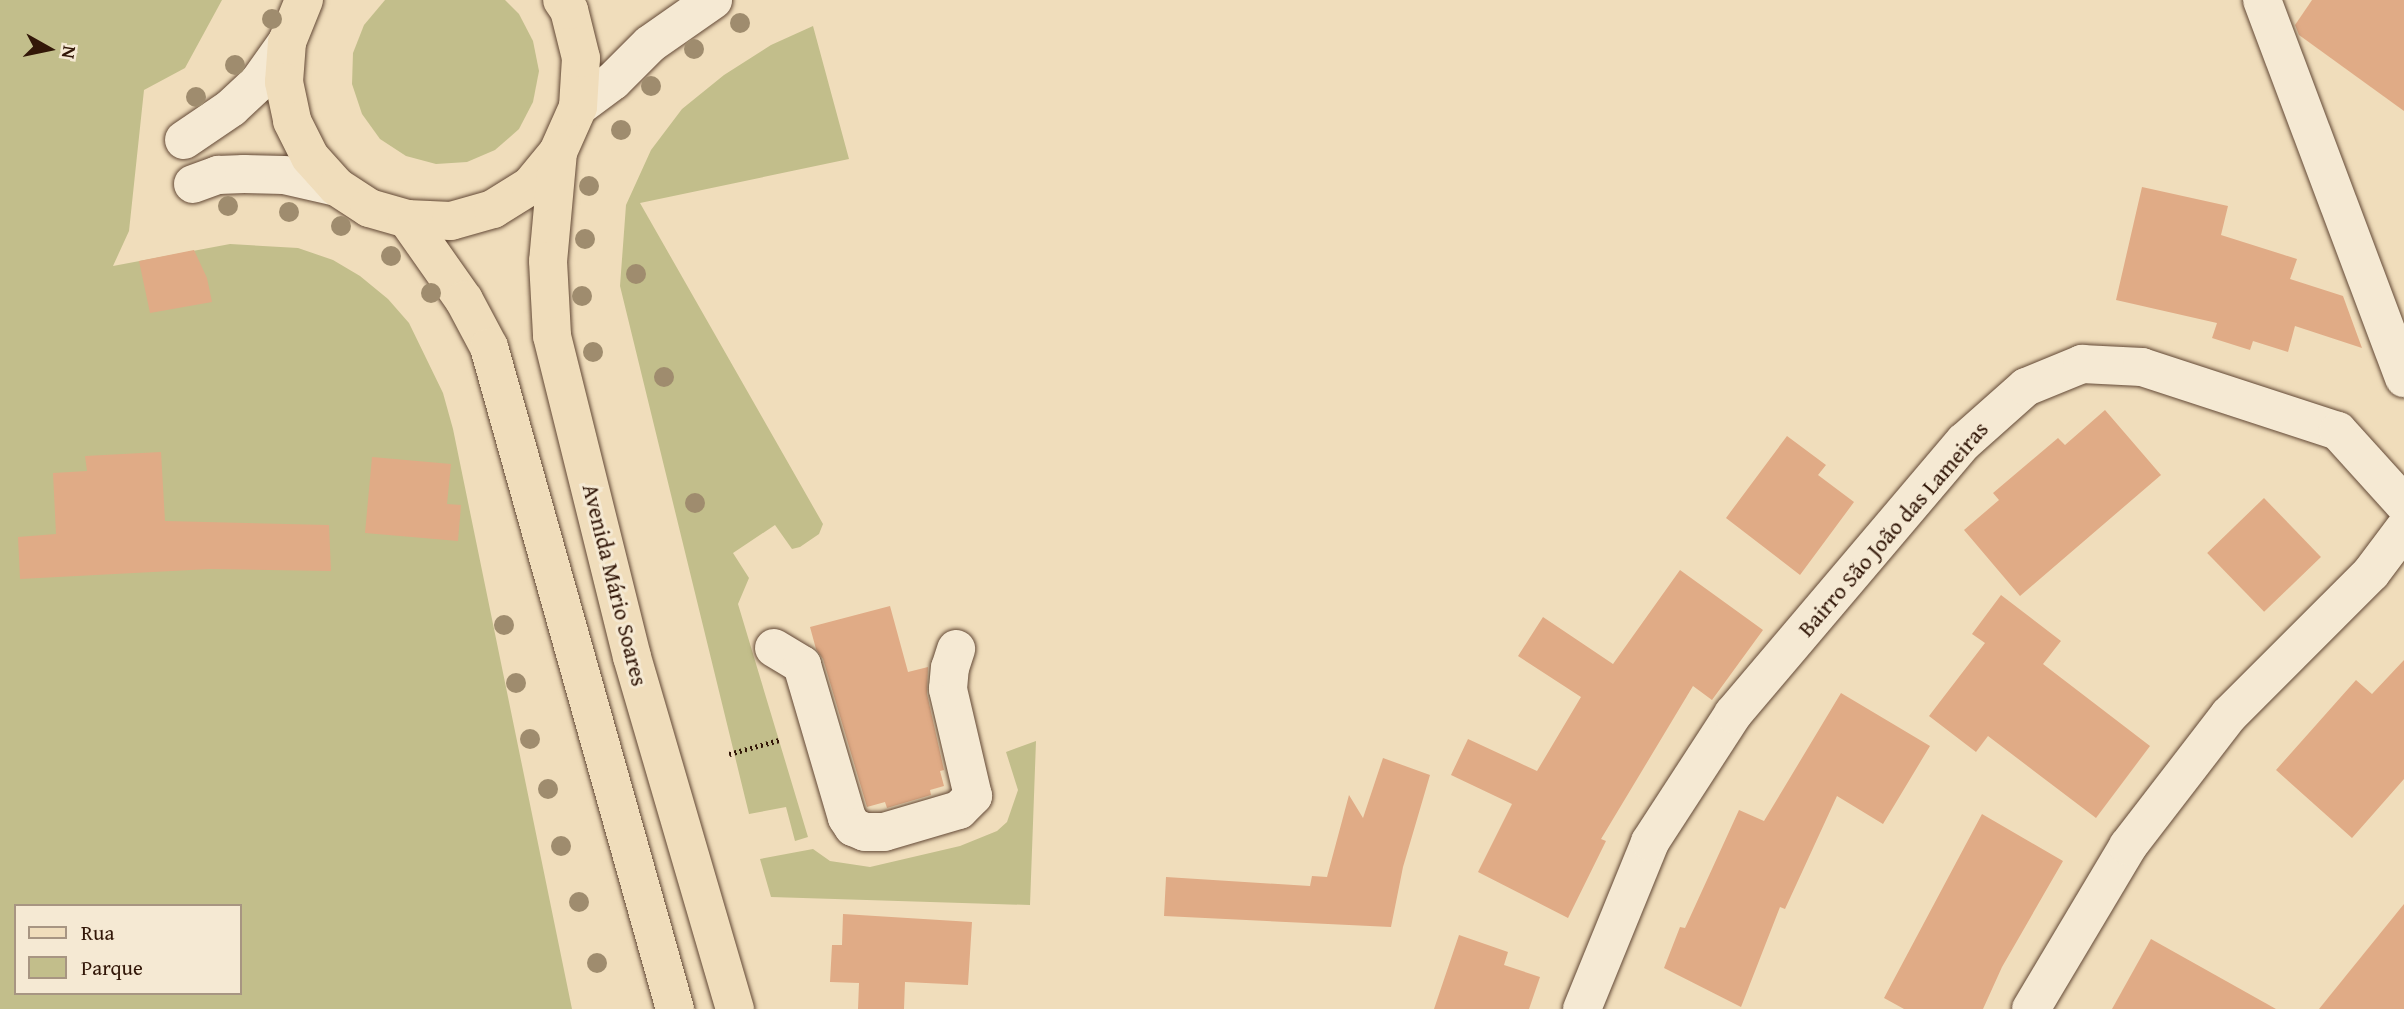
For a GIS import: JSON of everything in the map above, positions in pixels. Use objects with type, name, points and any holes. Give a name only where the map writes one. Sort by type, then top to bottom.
[{"type":"main road","points":[[304,0],[287,42],[284,82],[292,121],[310,157],[337,187],[369,208],[407,219],[451,221],[493,209],[530,186],[558,152],[578,107],[581,58],[569,10],[562,0]]},
{"type":"main road","name":"Avenida Mário Soares","points":[[558,152],[548,261],[552,336],[632,657],[735,1009]]},
{"type":"main road","points":[[407,219],[464,300],[489,347],[675,1009]]},
{"type":"street","points":[[578,107],[613,81],[650,44],[713,0]]},
{"type":"street","points":[[2262,0],[2404,378]]},
{"type":"street","points":[[184,140],[231,108],[258,83],[287,42]]},
{"type":"street","points":[[193,184],[218,175],[244,174],[284,175],[337,187]]},
{"type":"street","name":"Bairro São João das Lameiras","points":[[1582,1009],[1650,842],[1733,714],[1964,442],[2026,387],[2082,364],[2142,367],[2338,431],[2404,504]]},
{"type":"street","points":[[2031,1009],[2128,846],[2229,715],[2371,573],[2404,530]]},
{"type":"street","points":[[774,648],[802,665],[847,818],[853,827],[864,832],[884,832],[959,810],[974,796],[948,689],[956,649]]},
{"type":"path","points":[[729,754],[779,740]]},
{"type":"green space","points":[[0,0],[222,0],[185,68],[144,90],[129,231],[113,266],[230,244],[298,248],[333,260],[360,276],[388,299],[409,323],[443,393],[453,429],[572,1009],[0,1009]]},
{"type":"green space","points":[[385,0],[505,0],[519,14],[533,41],[539,71],[533,102],[519,129],[495,150],[467,162],[436,164],[406,156],[380,139],[362,114],[352,84],[353,53],[364,25]]},
{"type":"green space","points":[[813,26],[849,159],[640,203],[823,524],[819,534],[800,547],[792,549],[775,525],[733,553],[749,578],[738,604],[808,837],[795,841],[786,807],[749,814],[620,286],[626,205],[651,150],[682,109],[724,75],[771,45]]},
{"type":"green space","points":[[1036,741],[1030,905],[771,897],[760,859],[813,849],[830,861],[870,867],[960,846],[997,831],[1007,822],[1018,790],[1006,752]]},
{"type":"building","points":[[2312,0],[2404,0],[2404,111],[2299,35],[2295,25]]},
{"type":"building","points":[[2142,187],[2228,206],[2221,235],[2297,259],[2290,279],[2343,296],[2362,348],[2295,326],[2288,352],[2253,341],[2250,350],[2212,338],[2217,323],[2116,300]]},
{"type":"building","points":[[194,250],[207,278],[212,302],[150,313],[139,261]]},
{"type":"building","points":[[2105,410],[2161,475],[2020,596],[1964,530],[1999,500],[1993,493],[2058,438],[2065,445]]},
{"type":"building","points":[[1787,436],[1826,465],[1818,475],[1854,502],[1800,575],[1726,518]]},
{"type":"building","points":[[161,452],[165,521],[329,525],[331,571],[210,569],[20,579],[18,537],[56,534],[53,473],[87,471],[85,456]]},
{"type":"building","points":[[372,457],[451,464],[447,504],[461,505],[458,541],[365,533]]},
{"type":"building","points":[[2264,498],[2321,557],[2264,612],[2207,553]]},
{"type":"building","points":[[1680,570],[1763,630],[1712,700],[1693,686],[1601,839],[1606,841],[1568,918],[1478,872],[1512,804],[1451,775],[1468,739],[1537,771],[1581,697],[1518,656],[1543,617],[1613,664]]},
{"type":"building","points":[[2001,595],[2061,641],[2043,664],[2150,746],[2096,818],[1988,736],[1976,752],[1929,716],[1985,643],[1972,634]]},
{"type":"building","points":[[890,606],[908,672],[928,667],[927,694],[944,770],[940,771],[944,786],[930,790],[931,795],[887,808],[885,802],[867,807],[823,659],[816,649],[810,627]]},
{"type":"building","points":[[2404,660],[2404,779],[2352,838],[2276,770],[2356,680],[2372,694]]},
{"type":"building","points":[[1841,693],[1930,746],[1883,824],[1837,796],[1785,909],[1780,907],[1741,1007],[1664,968],[1680,927],[1685,928],[1739,810],[1764,821]]},
{"type":"building","points":[[1383,758],[1430,775],[1403,867],[1391,927],[1164,916],[1166,877],[1310,886],[1312,876],[1327,877],[1349,795],[1363,818]]},
{"type":"building","points":[[1982,814],[2063,861],[2002,967],[1983,1009],[1904,1009],[1884,998]]},
{"type":"building","points":[[2404,904],[2404,1009],[2319,1009]]},
{"type":"building","points":[[843,914],[972,922],[968,985],[905,982],[904,1009],[858,1009],[859,983],[830,982],[832,945],[842,945]]},
{"type":"building","points":[[1459,935],[1508,952],[1504,965],[1540,977],[1529,1009],[1434,1009]]},
{"type":"building","points":[[2151,939],[2276,1009],[2112,1009]]}]
